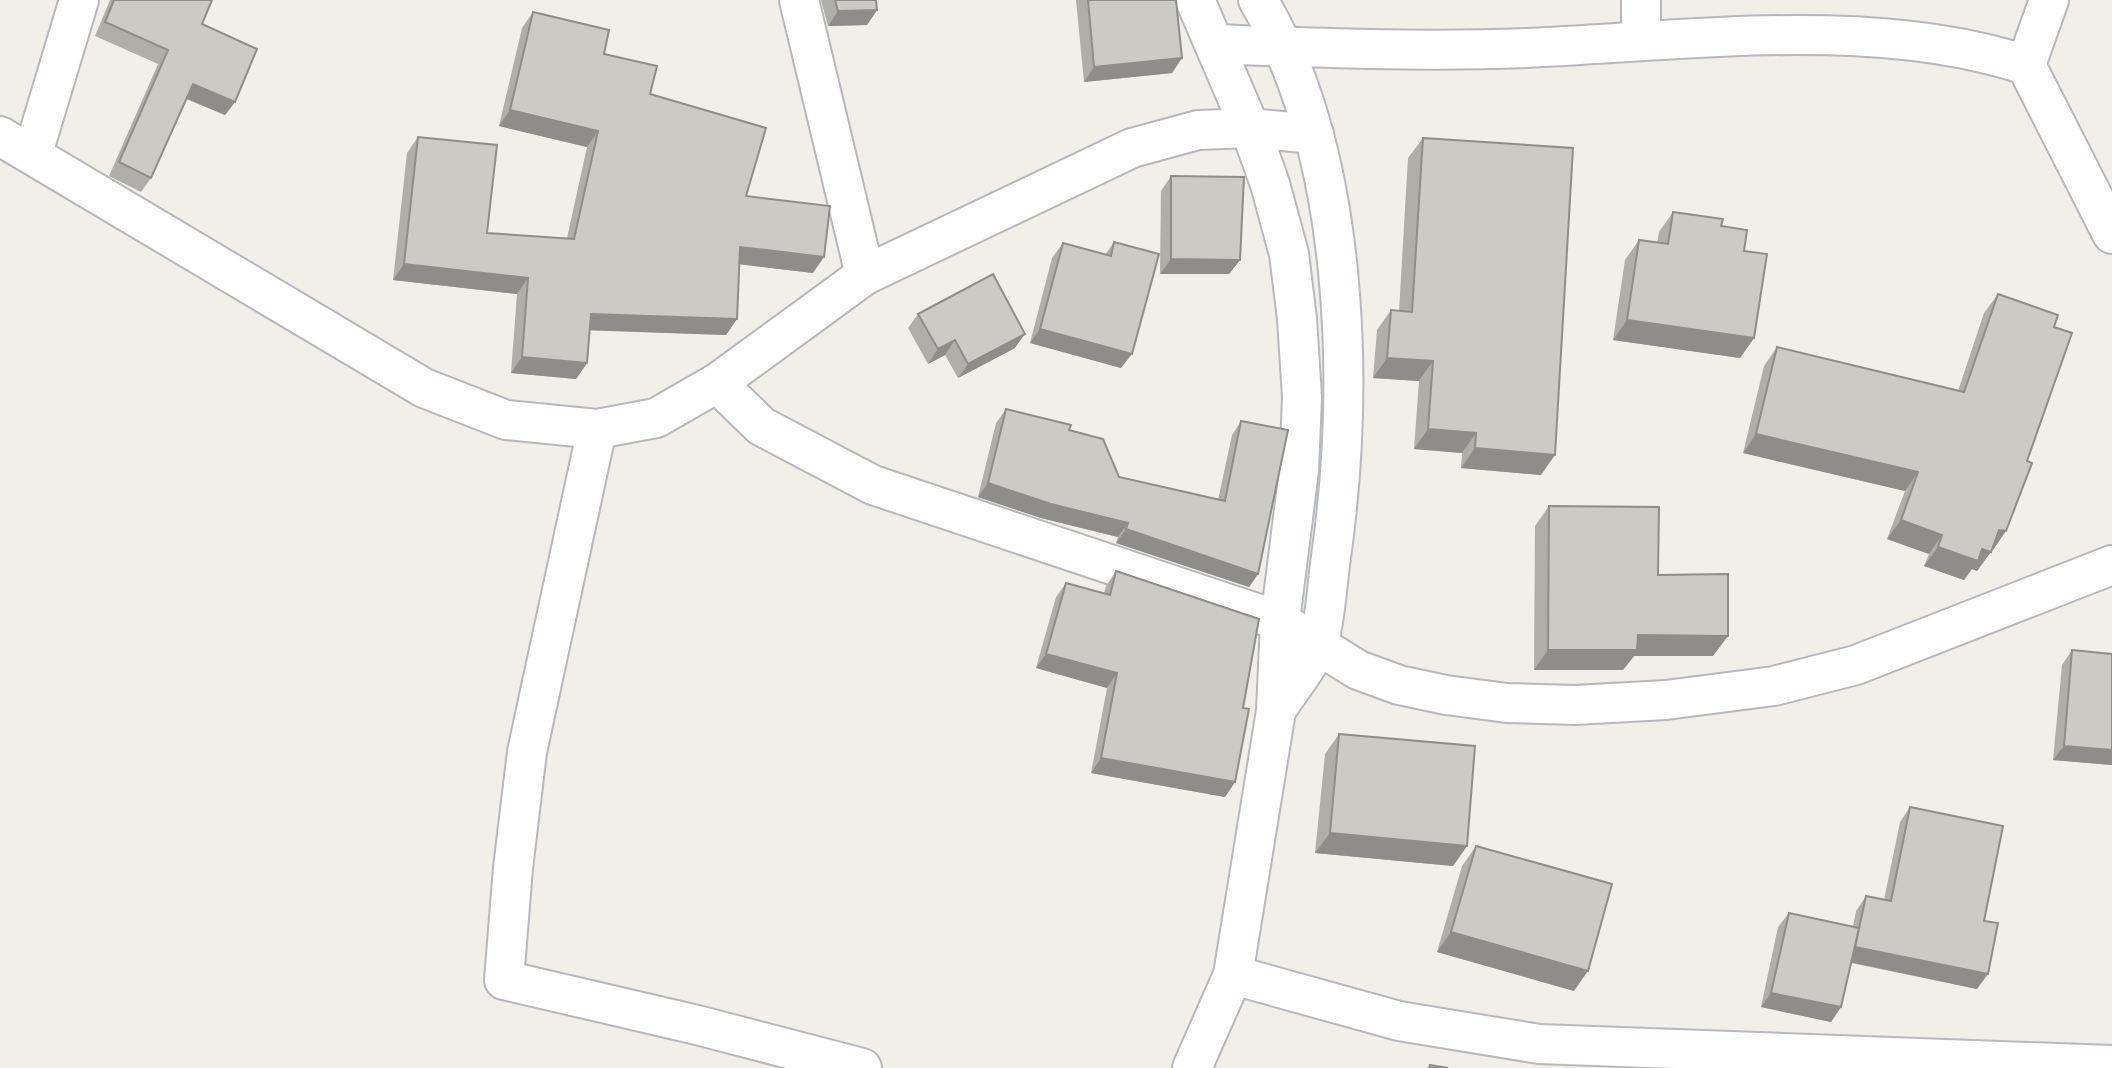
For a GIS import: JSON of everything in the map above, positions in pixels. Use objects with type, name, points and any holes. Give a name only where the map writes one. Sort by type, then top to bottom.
[{"type":"street","points":[[33,153],[79,0]]},
{"type":"street","points":[[799,0],[866,275]]},
{"type":"street","points":[[1192,1068],[1233,975],[1276,710],[1280,621],[1299,470],[1302,397],[1289,254],[1270,184],[1250,128],[1195,0]]},
{"type":"street","points":[[1258,0],[1298,81],[1314,134],[1332,229],[1344,356],[1341,485],[1319,643],[1276,710]]},
{"type":"street","points":[[1641,0],[1641,40]]},
{"type":"street","points":[[2026,65],[2049,0]]},
{"type":"street","points":[[1213,44],[1282,47],[1524,48],[1641,40],[1895,38],[1980,50],[2026,65],[2112,234]]},
{"type":"street","points":[[0,136],[33,153],[424,388],[506,420],[597,429],[656,418],[717,383],[866,275],[1132,148],[1198,130],[1250,128],[1314,134]]},
{"type":"street","points":[[717,383],[761,426],[873,485],[1280,621],[1319,643],[1358,670],[1399,685],[1446,695],[1507,703],[1575,705],[1666,700],[1774,686],[1856,665],[2112,565]]},
{"type":"street","points":[[597,429],[527,752],[513,868],[504,980],[697,1025],[862,1068]]},
{"type":"street","points":[[1233,975],[1399,1021],[1542,1056],[2112,1065]]},
{"type":"building","points":[[114,0],[212,0],[202,24],[257,49],[235,102],[193,84],[151,178],[119,162],[168,50],[105,22]]},
{"type":"building","points":[[835,0],[876,0],[877,10],[838,11]]},
{"type":"building","points":[[1088,0],[1176,0],[1182,58],[1094,67]]},
{"type":"building","points":[[533,12],[609,30],[604,54],[657,66],[650,94],[766,128],[746,196],[830,206],[824,257],[740,247],[737,319],[591,314],[587,363],[522,357],[528,278],[404,264],[418,137],[497,145],[487,233],[574,239],[598,131],[510,110]]},
{"type":"building","points":[[1423,138],[1573,148],[1555,455],[1475,448],[1476,433],[1428,429],[1433,361],[1387,358],[1391,310],[1412,312]]},
{"type":"building","points":[[1171,176],[1244,177],[1240,260],[1171,259]]},
{"type":"building","points":[[1673,212],[1723,219],[1721,226],[1747,230],[1744,251],[1767,254],[1754,338],[1627,320],[1639,240],[1668,244]]},
{"type":"building","points":[[1114,242],[1159,254],[1132,354],[1040,329],[1063,243],[1111,256]]},
{"type":"building","points":[[993,274],[1025,334],[968,364],[955,340],[938,349],[918,314]]},
{"type":"building","points":[[1998,294],[2058,315],[2054,327],[2072,333],[2027,461],[2032,463],[2006,531],[1999,530],[1991,552],[1982,549],[1978,561],[1938,547],[1942,535],[1901,520],[1918,472],[1756,434],[1777,347],[1964,392]]},
{"type":"building","points":[[1006,409],[1071,425],[1069,430],[1103,439],[1119,477],[1225,501],[1241,421],[1288,430],[1258,574],[1126,529],[1128,523],[1051,504],[988,483]]},
{"type":"building","points":[[1549,506],[1659,507],[1658,575],[1728,574],[1728,636],[1638,635],[1637,650],[1548,650]]},
{"type":"building","points":[[1116,571],[1259,619],[1243,708],[1249,709],[1235,782],[1101,758],[1117,673],[1046,654],[1066,583],[1110,595]]},
{"type":"building","points":[[2072,650],[2112,654],[2112,750],[2064,746]]},
{"type":"building","points":[[1339,734],[1475,746],[1467,846],[1330,833]]},
{"type":"building","points":[[1910,807],[2003,826],[1984,921],[1998,923],[1988,974],[1855,947],[1866,896],[1891,901]]},
{"type":"building","points":[[1476,846],[1612,884],[1588,971],[1451,932]]},
{"type":"building","points":[[1789,913],[1859,928],[1841,1007],[1771,993]]}]
